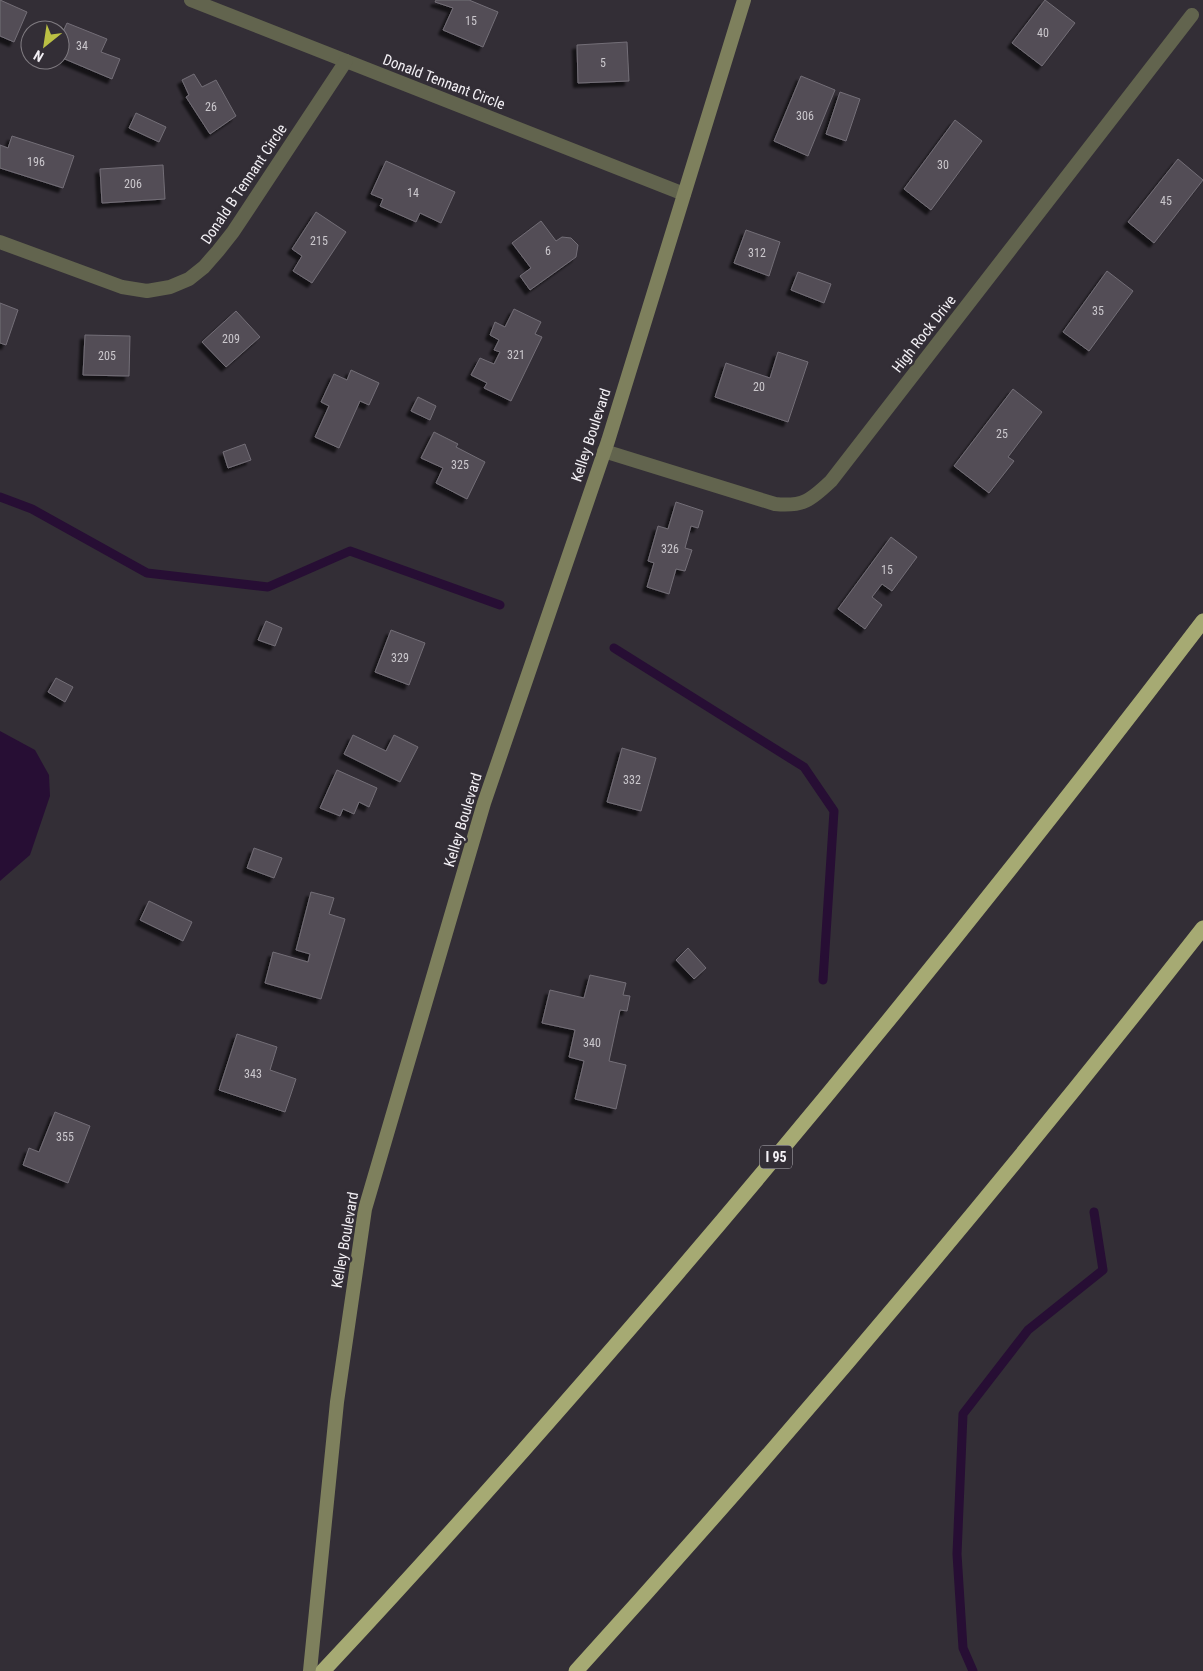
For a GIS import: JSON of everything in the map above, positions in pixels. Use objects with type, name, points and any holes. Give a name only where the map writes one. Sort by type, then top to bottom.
[{"type":"highway","name":"I 95","points":[[323,1671],[558,1412],[802,1126],[973,917],[1203,621]]},
{"type":"highway","points":[[576,1671],[762,1463],[892,1309],[1042,1130],[1203,928]]},
{"type":"main road","name":"Kelley Boulevard","points":[[310,1671],[337,1402],[365,1209],[484,803],[604,451],[744,0]]},
{"type":"street","name":"Donald Tennant Circle","points":[[191,0],[684,194]]},
{"type":"street","name":"High Rock Drive","points":[[604,451],[774,504],[791,506],[805,502],[819,492],[831,481],[1192,15]]},
{"type":"street","name":"Donald B Tennant Circle","points":[[0,242],[122,287],[147,291],[170,288],[204,267],[218,252],[346,61]]},
{"type":"shaded area","points":[[0,731],[35,750],[49,775],[50,796],[30,855],[0,881]]},
{"type":"building","points":[[0,0],[27,12],[24,20],[20,20],[20,28],[14,42],[0,36]]},
{"type":"building","points":[[436,0],[469,0],[498,12],[483,47],[443,30],[453,8],[435,2]]},
{"type":"building","points":[[1045,0],[1075,23],[1042,66],[1012,43]]},
{"type":"building","points":[[70,24],[107,39],[101,52],[120,59],[112,79],[70,61]]},
{"type":"building","points":[[627,42],[629,81],[578,83],[577,45]]},
{"type":"building","points":[[194,74],[202,87],[216,80],[236,116],[210,134],[186,97],[189,95],[182,80]]},
{"type":"building","points":[[801,76],[835,90],[808,156],[774,141]]},
{"type":"building","points":[[840,92],[860,99],[846,141],[826,134]]},
{"type":"building","points":[[136,113],[166,127],[159,142],[129,128]]},
{"type":"building","points":[[955,120],[982,141],[931,210],[904,189]]},
{"type":"building","points":[[12,136],[74,156],[63,188],[0,168],[0,145],[8,148]]},
{"type":"building","points":[[1178,159],[1203,180],[1154,243],[1128,222]]},
{"type":"building","points":[[386,161],[455,192],[441,223],[420,213],[416,222],[380,206],[383,199],[371,194]]},
{"type":"building","points":[[163,165],[165,199],[102,203],[100,169]]},
{"type":"building","points":[[316,212],[346,232],[312,283],[293,271],[302,256],[292,249]]},
{"type":"building","points":[[541,221],[556,241],[562,237],[571,238],[578,245],[576,257],[530,290],[520,276],[531,268],[512,243]]},
{"type":"building","points":[[746,230],[780,242],[769,276],[734,263]]},
{"type":"building","points":[[1107,271],[1133,291],[1089,351],[1063,332]]},
{"type":"building","points":[[798,272],[831,284],[824,303],[791,290]]},
{"type":"building","points":[[0,303],[18,310],[6,345],[0,343]]},
{"type":"building","points":[[514,309],[541,322],[535,334],[542,337],[511,401],[484,388],[487,383],[471,375],[480,358],[494,364],[500,352],[494,350],[499,340],[490,335],[495,322],[505,327]]},
{"type":"building","points":[[236,311],[260,337],[226,367],[202,342]]},
{"type":"building","points":[[85,335],[130,336],[129,376],[83,375]]},
{"type":"building","points":[[778,352],[808,362],[788,422],[715,397],[726,363],[770,378]]},
{"type":"building","points":[[351,370],[379,383],[369,405],[360,401],[339,448],[315,437],[329,406],[321,402],[334,374],[347,380]]},
{"type":"building","points":[[1013,389],[1042,412],[1008,457],[1014,461],[989,493],[954,466]]},
{"type":"building","points":[[418,397],[436,406],[430,420],[411,411]]},
{"type":"building","points":[[434,432],[458,444],[456,447],[485,462],[467,499],[436,483],[443,468],[421,458]]},
{"type":"building","points":[[245,444],[251,460],[228,468],[223,452]]},
{"type":"building","points":[[676,502],[703,511],[698,528],[691,526],[685,548],[692,550],[685,571],[676,569],[669,594],[647,587],[654,563],[648,561],[658,526],[668,529]]},
{"type":"building","points":[[891,537],[917,557],[892,591],[882,584],[872,597],[882,605],[865,629],[838,609]]},
{"type":"building","points":[[266,621],[282,628],[275,646],[258,640]]},
{"type":"building","points":[[391,630],[425,643],[409,685],[375,672]]},
{"type":"building","points":[[56,678],[73,687],[65,702],[48,692]]},
{"type":"building","points":[[353,735],[386,751],[394,735],[418,747],[400,782],[344,754]]},
{"type":"building","points":[[622,748],[656,758],[641,811],[607,802]]},
{"type":"building","points":[[337,770],[377,788],[369,807],[359,802],[354,814],[343,809],[340,816],[320,808]]},
{"type":"building","points":[[254,848],[282,858],[274,878],[247,868]]},
{"type":"building","points":[[311,892],[334,898],[329,914],[345,919],[321,999],[265,983],[273,952],[308,962],[310,954],[296,950]]},
{"type":"building","points":[[149,901],[192,922],[183,941],[140,920]]},
{"type":"building","points":[[688,948],[706,968],[694,979],[676,960]]},
{"type":"building","points":[[590,975],[626,983],[623,995],[630,996],[627,1011],[620,1010],[609,1061],[626,1065],[616,1109],[575,1099],[584,1061],[569,1057],[575,1030],[542,1023],[550,990],[584,998]]},
{"type":"building","points":[[237,1034],[277,1047],[270,1070],[296,1079],[285,1112],[219,1090]]},
{"type":"building","points":[[55,1112],[90,1126],[68,1183],[23,1165],[29,1148],[39,1152]]},
{"type":"waterway","points":[[0,497],[32,509],[147,573],[268,587],[350,551],[500,605]]},
{"type":"waterway","points":[[614,648],[804,767],[834,811],[823,980]]},
{"type":"waterway","points":[[973,1671],[963,1648],[957,1554],[963,1414],[1028,1330],[1103,1270],[1094,1212]]}]
